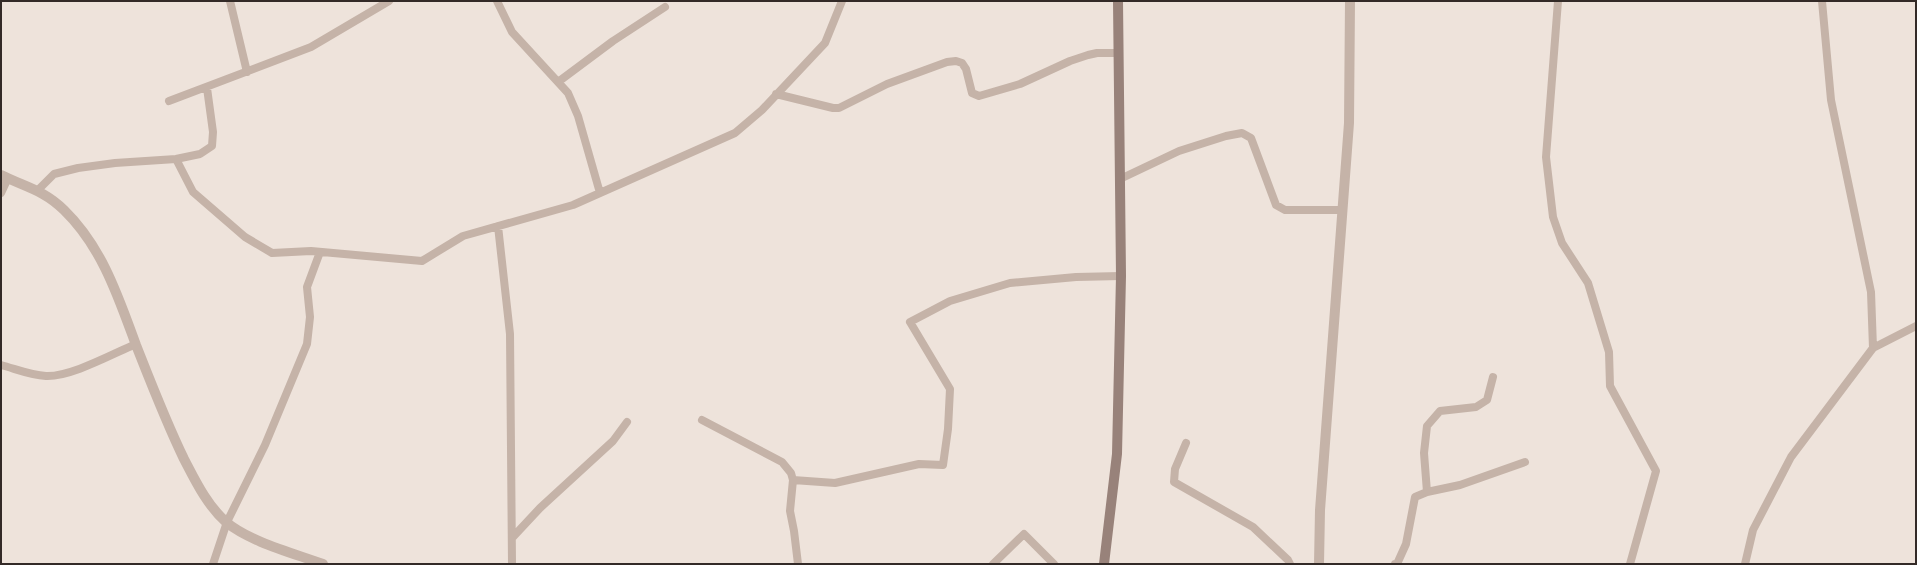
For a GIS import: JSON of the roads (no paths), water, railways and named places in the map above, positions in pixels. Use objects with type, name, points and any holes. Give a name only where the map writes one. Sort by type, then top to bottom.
[{"type":"main road","points":[[1104,564],[1117,454],[1122,276],[1118,1]]},
{"type":"street","points":[[230,1],[247,72]]},
{"type":"street","points":[[169,101],[208,88],[311,48],[389,1]]},
{"type":"street","points":[[497,1],[512,32],[568,93],[578,116],[600,193]]},
{"type":"street","points":[[176,159],[193,192],[245,237],[272,253],[320,252],[422,261],[463,236],[573,205],[735,133],[762,110],[825,44],[842,1]]},
{"type":"street","points":[[1319,564],[1320,510],[1349,123],[1350,1]]},
{"type":"street","points":[[1558,1],[1546,157],[1553,217],[1562,243],[1588,283],[1611,360],[1610,386],[1656,471],[1630,564]]},
{"type":"street","points":[[1822,1],[1831,100],[1871,292],[1873,348]]},
{"type":"street","points":[[558,82],[613,41],[664,7]]},
{"type":"street","points":[[776,94],[833,108],[839,108],[887,84],[947,62],[956,61],[962,63],[966,69],[972,94],[979,96],[1015,86],[1070,61],[1088,55],[1097,53],[1119,53]]},
{"type":"street","points":[[38,190],[54,174],[78,168],[115,163],[176,159],[200,154],[212,146],[213,132],[208,88]]},
{"type":"street","points":[[1120,179],[1179,151],[1226,136],[1242,134],[1251,138],[1276,205],[1285,210],[1343,210]]},
{"type":"street","points":[[1,193],[4,177],[38,190],[63,209],[83,230],[98,253],[115,286],[171,432],[210,506],[227,522],[248,536],[323,564]]},
{"type":"street","points":[[498,226],[510,334],[512,564]]},
{"type":"street","points":[[213,564],[227,522],[264,445],[307,344],[310,317],[307,287],[320,252]]},
{"type":"street","points":[[793,480],[835,483],[919,464],[943,465],[948,429],[950,389],[910,322],[950,301],[1010,283],[1076,277],[1122,276]]},
{"type":"street","points":[[1746,564],[1753,530],[1791,457],[1873,348],[1916,326]]},
{"type":"street","points":[[1,365],[32,374],[55,375],[70,372],[136,344]]},
{"type":"street","points":[[1427,492],[1424,453],[1427,426],[1440,411],[1476,407],[1487,400],[1493,377]]},
{"type":"street","points":[[702,420],[782,462],[791,473],[793,480],[790,511],[798,564]]},
{"type":"street","points":[[512,538],[540,508],[613,442],[627,422]]},
{"type":"street","points":[[1186,443],[1174,469],[1174,482],[1253,527],[1288,560],[1290,564]]},
{"type":"street","points":[[1396,564],[1406,544],[1415,497],[1427,492],[1460,485],[1525,462]]},
{"type":"street","points":[[993,564],[1024,534],[1054,564]]}]
